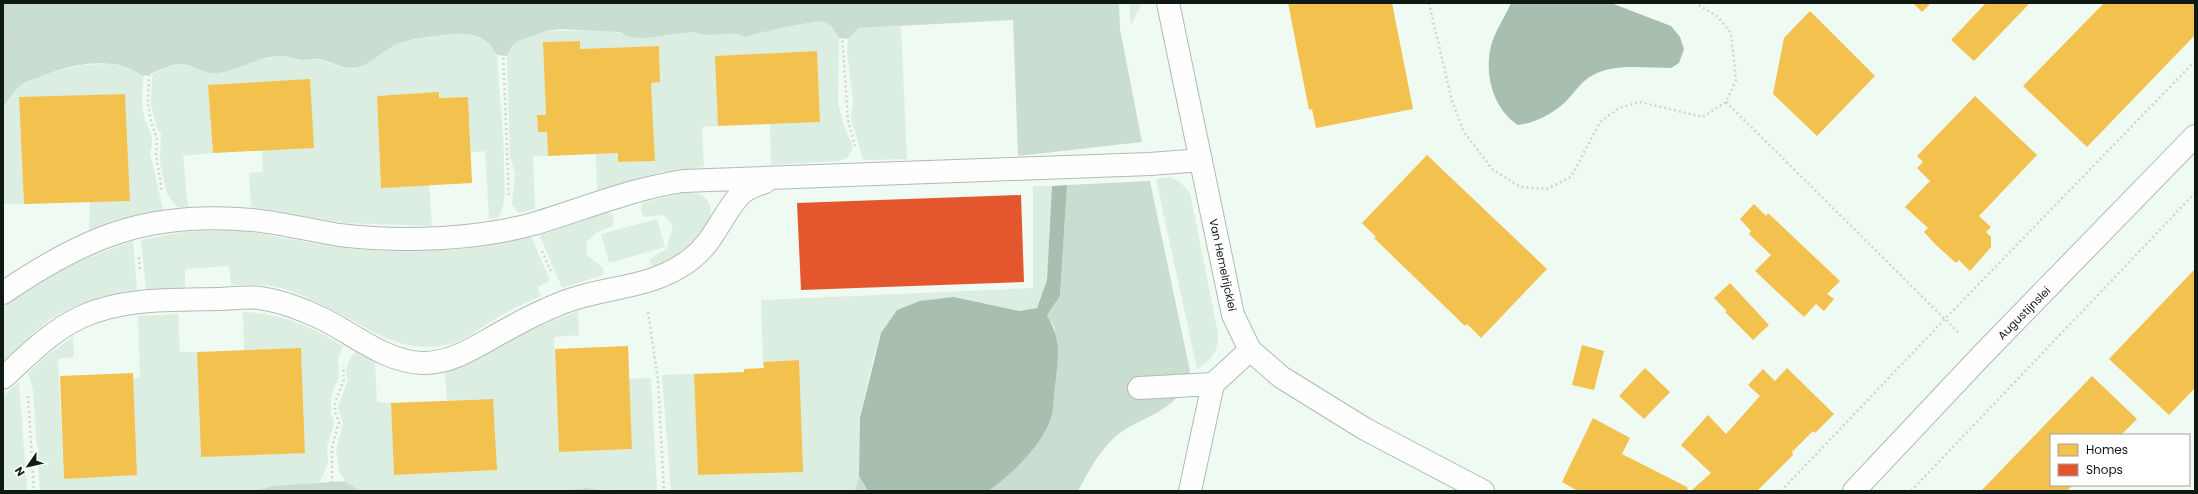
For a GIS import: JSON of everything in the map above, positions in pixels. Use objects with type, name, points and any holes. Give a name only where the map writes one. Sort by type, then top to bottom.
[{"type":"street","name":"Van Hemelrijcklei","points":[[1168,3],[1233,315],[1250,350],[1281,377],[1364,429],[1484,491]]},
{"type":"street","name":"Augustijnslei","points":[[1854,491],[1982,355],[2195,136]]},
{"type":"street","points":[[3,293],[67,253],[101,237],[136,226],[174,220],[210,217],[253,220],[378,239],[441,238],[521,227],[658,185],[683,181],[770,180],[1150,164],[1201,160]]},
{"type":"street","points":[[8,373],[53,333],[81,317],[110,307],[142,302],[259,298],[294,307],[322,319],[353,337],[396,357],[422,363],[449,360],[474,348],[529,317],[564,302],[593,292],[644,284],[670,273],[690,260],[707,246],[740,195],[754,186],[770,180]]},
{"type":"street","points":[[1190,491],[1213,384],[1250,350]]},
{"type":"street","points":[[1139,388],[1213,384]]},
{"type":"path","points":[[1428,3],[1452,101],[1464,132],[1492,169],[1520,187],[1547,189],[1571,177],[1600,122],[1618,108],[1640,102],[1703,117],[1726,102],[1736,80],[1731,33],[1717,16],[1695,3]]},
{"type":"path","points":[[3,47],[48,43],[150,52],[502,26],[662,17],[771,26],[821,17],[834,22],[842,36],[848,120],[854,138],[858,176]]},
{"type":"path","points":[[502,26],[521,227],[564,302]]},
{"type":"path","points":[[150,52],[148,102],[151,122],[157,138],[156,155],[162,191],[174,220]]},
{"type":"path","points":[[1781,491],[2195,61]]},
{"type":"path","points":[[1726,102],[1982,355]]},
{"type":"path","points":[[1911,491],[2195,193]]},
{"type":"path","points":[[136,226],[142,302]]},
{"type":"path","points":[[644,284],[658,380],[664,491]]},
{"type":"path","points":[[332,483],[332,448],[339,422],[335,412],[334,402],[344,380],[343,365],[351,349],[353,337]]},
{"type":"path","points":[[8,373],[28,392],[34,491]]},
{"type":"path","points":[[1055,491],[1083,419],[1095,406],[1109,396],[1139,388]]},
{"type":"path","points":[[262,491],[320,486],[332,483],[346,486],[355,491]]},
{"type":"shaded area","points":[[3,3],[1119,3],[1120,29],[1142,142],[1018,156],[1013,20],[859,28],[848,39],[839,38],[831,26],[821,21],[779,28],[746,37],[736,34],[707,35],[692,32],[645,38],[630,37],[619,32],[560,29],[546,31],[519,41],[512,46],[507,56],[497,55],[489,44],[478,37],[461,34],[436,36],[402,42],[390,48],[370,62],[353,68],[342,67],[322,59],[303,60],[285,56],[263,59],[218,73],[208,72],[185,64],[175,64],[143,76],[132,69],[119,65],[105,63],[77,65],[49,73],[24,83],[16,90],[3,107]]},
{"type":"shaded area","points":[[1129,3],[1142,3],[1131,25]]},
{"type":"shaded area","points":[[1511,3],[1611,3],[1671,26],[1680,37],[1684,49],[1679,63],[1671,68],[1621,68],[1602,71],[1593,75],[1584,81],[1562,105],[1552,112],[1542,118],[1518,125],[1502,110],[1492,90],[1489,68],[1489,57],[1493,40]]},
{"type":"shaded area","points":[[821,21],[831,26],[839,38],[838,103],[844,126],[852,144],[852,150],[847,158],[838,161],[771,165],[770,124],[820,122],[817,51],[716,56],[718,126],[702,127],[704,167],[661,172],[597,191],[596,154],[618,153],[618,162],[655,161],[651,83],[660,82],[659,46],[580,49],[579,41],[543,42],[546,115],[537,115],[538,132],[547,132],[548,156],[533,156],[535,209],[518,213],[512,204],[515,174],[510,156],[507,56],[512,46],[519,41],[546,31],[604,30],[645,38],[692,32],[707,35],[736,34],[746,37],[779,28]]},
{"type":"shaded area","points":[[901,26],[907,159],[863,160],[851,118],[853,99],[847,51],[848,39],[859,28]]},
{"type":"shaded area","points":[[438,35],[464,35],[478,38],[485,41],[497,55],[505,187],[502,211],[499,217],[489,219],[485,151],[471,152],[468,97],[439,98],[439,93],[377,96],[381,187],[429,185],[432,226],[344,223],[251,207],[249,173],[263,172],[262,150],[208,85],[213,153],[183,156],[188,207],[178,208],[167,194],[160,163],[161,134],[156,126],[151,105],[152,75],[167,67],[180,64],[217,73],[253,61],[280,56],[302,60],[324,60],[340,67],[353,69],[362,66],[396,43]]},
{"type":"shaded area","points":[[111,64],[134,69],[143,76],[143,111],[151,136],[152,146],[150,153],[163,210],[112,221],[89,230],[90,202],[130,201],[125,94],[19,98],[24,204],[3,204],[3,107],[21,85],[51,72],[83,65]]},
{"type":"shaded area","points":[[1169,177],[1179,181],[1190,193],[1218,334],[1217,345],[1210,359],[1197,369],[1156,179]]},
{"type":"shaded area","points":[[1150,181],[1190,371],[1183,388],[1174,401],[1166,407],[1130,426],[1114,438],[1098,456],[1078,491],[988,491],[1028,455],[1051,415],[1055,328],[1047,315],[1060,296],[1067,185]]},
{"type":"shaded area","points":[[1067,185],[1060,296],[1047,315],[1058,345],[1052,414],[1048,425],[1035,447],[1017,467],[988,491],[868,491],[859,476],[860,418],[881,333],[897,310],[920,301],[954,297],[1019,311],[1037,308],[1047,280],[1052,186]]},
{"type":"shaded area","points":[[1033,186],[1052,186],[1047,281],[1037,308],[1019,311],[954,297],[897,310],[881,333],[873,359],[860,418],[859,476],[855,491],[671,491],[662,375],[694,374],[698,475],[802,472],[798,360],[763,362],[761,300],[1033,288]]},
{"type":"shaded area","points":[[683,193],[697,194],[706,198],[711,211],[709,221],[703,231],[684,250],[654,268],[650,263],[650,259],[666,249],[673,226],[663,215],[644,217],[641,210],[642,203]]},
{"type":"shaded area","points":[[606,213],[611,213],[614,216],[611,227],[597,232],[587,241],[587,255],[603,268],[603,275],[562,288],[539,234]]},
{"type":"shaded area","points":[[657,219],[665,247],[609,263],[601,234]]},
{"type":"shaded area","points":[[233,230],[310,243],[378,251],[444,250],[488,244],[531,235],[550,281],[537,287],[541,296],[501,316],[462,339],[450,344],[436,347],[422,347],[397,342],[372,331],[325,306],[279,287],[265,285],[231,285],[229,266],[185,269],[185,289],[146,290],[141,240],[183,232]]},
{"type":"shaded area","points":[[133,241],[137,290],[100,297],[65,311],[44,324],[3,361],[3,307],[45,279],[76,262]]},
{"type":"shaded area","points":[[578,311],[579,335],[554,337],[559,452],[632,449],[629,379],[651,378],[657,491],[596,489],[559,491],[360,491],[345,481],[340,473],[336,451],[343,423],[338,407],[348,380],[346,373],[348,362],[355,352],[375,362],[377,402],[391,403],[394,475],[496,470],[493,399],[447,400],[445,371],[476,361],[527,331]]},
{"type":"shaded area","points":[[243,312],[270,315],[295,322],[319,332],[343,346],[338,360],[339,378],[333,389],[331,402],[331,413],[334,424],[327,447],[328,463],[320,482],[303,485],[270,487],[254,491],[40,491],[33,390],[28,373],[45,357],[73,337],[74,357],[58,359],[64,479],[137,475],[133,379],[140,377],[138,316],[178,314],[180,352],[197,352],[201,457],[305,452],[301,348],[244,351]]},
{"type":"shaded area","points":[[19,382],[27,491],[3,491],[3,396]]},
{"type":"shaded area","points":[[859,476],[868,491],[855,491]]},
{"type":"shaded area","points":[[345,481],[360,491],[254,491],[274,486]]},
{"type":"shaded area","points":[[586,488],[611,491],[559,491]]},
{"type":"building: Homes","points":[[1288,3],[1392,3],[1413,109],[1316,128],[1312,109],[1309,110]]},
{"type":"building: Homes","points":[[1913,3],[1931,3],[1922,12]]},
{"type":"building: Homes","points":[[1986,3],[2030,3],[1974,61],[1951,40]]},
{"type":"building: Homes","points":[[2104,3],[2195,3],[2195,35],[2087,147],[2023,86]]},
{"type":"building: Homes","points":[[1810,11],[1875,76],[1817,136],[1773,94],[1784,38]]},
{"type":"building: Homes","points":[[580,41],[580,49],[659,46],[660,82],[651,83],[655,161],[618,162],[618,153],[548,156],[547,132],[538,132],[537,115],[546,115],[543,42]]},
{"type":"building: Homes","points":[[817,51],[820,122],[718,126],[715,56]]},
{"type":"building: Homes","points":[[310,79],[314,148],[213,153],[208,85]]},
{"type":"building: Homes","points":[[439,92],[439,98],[468,97],[472,183],[381,188],[377,96]]},
{"type":"building: Homes","points":[[125,94],[130,201],[24,204],[19,97]]},
{"type":"building: Homes","points":[[1975,96],[2037,155],[1979,216],[1991,227],[1986,232],[1991,237],[1991,247],[1970,271],[1959,260],[1956,263],[1936,245],[1924,232],[1928,228],[1905,207],[1930,181],[1917,168],[1923,162],[1917,156]]},
{"type":"building: Homes","points":[[1427,155],[1547,269],[1481,338],[1467,324],[1465,326],[1374,238],[1376,237],[1362,223]]},
{"type":"building: Homes","points":[[1754,204],[1766,216],[1768,213],[1840,281],[1827,294],[1834,299],[1824,311],[1816,304],[1804,317],[1755,271],[1771,255],[1749,234],[1751,231],[1740,219]]},
{"type":"building: Homes","points":[[2195,269],[2195,388],[2169,415],[2109,359]]},
{"type":"building: Homes","points":[[1730,283],[1769,325],[1753,340],[1725,312],[1727,311],[1714,298]]},
{"type":"building: Homes","points":[[1582,345],[1604,351],[1594,390],[1572,385]]},
{"type":"building: Homes","points":[[628,346],[632,449],[559,452],[555,349]]},
{"type":"building: Homes","points":[[301,348],[305,453],[201,457],[197,352]]},
{"type":"building: Homes","points":[[799,360],[803,472],[698,475],[694,374],[744,372],[744,369],[764,368],[763,362]]},
{"type":"building: Homes","points":[[1645,368],[1670,392],[1644,419],[1619,396]]},
{"type":"building: Homes","points":[[1787,368],[1834,414],[1815,433],[1813,431],[1792,452],[1793,455],[1757,491],[1691,491],[1711,473],[1681,445],[1708,415],[1726,434],[1760,396],[1748,385],[1763,369],[1775,381]]},
{"type":"building: Homes","points":[[133,373],[137,475],[64,479],[60,376]]},
{"type":"building: Homes","points":[[2092,376],[2137,419],[2122,434],[2050,434],[2050,486],[2072,486],[2067,491],[1981,491]]},
{"type":"building: Homes","points":[[493,399],[497,470],[394,475],[391,403]]},
{"type":"building: Homes","points":[[1593,418],[1630,438],[1622,454],[1687,487],[1688,491],[1578,491],[1562,482]]},
{"type":"building: Shops","points":[[1021,195],[1024,282],[801,290],[797,203]]}]
